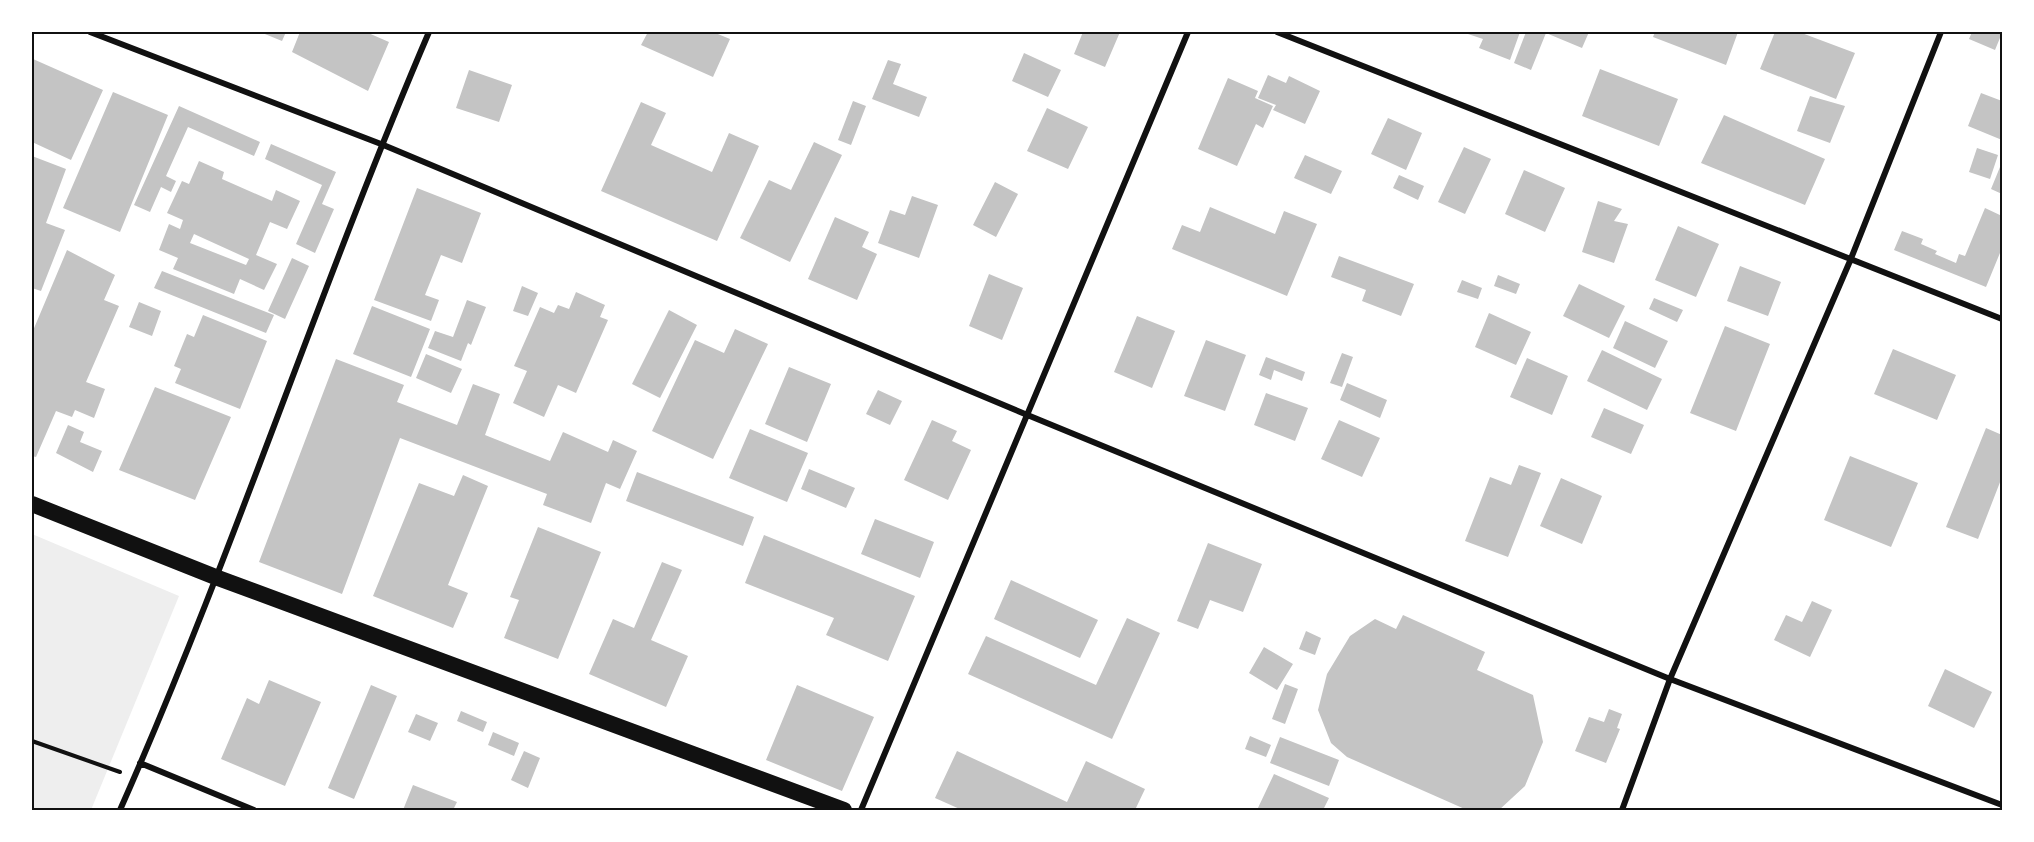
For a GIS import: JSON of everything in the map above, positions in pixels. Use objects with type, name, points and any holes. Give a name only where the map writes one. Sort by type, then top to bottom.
[{"type":"highway","points":[[32,504],[218,578],[844,810]]},
{"type":"street","points":[[90,32],[381,144],[1025,414],[1670,679],[2002,805]]},
{"type":"street","points":[[120,810],[218,578],[381,144],[429,32]]},
{"type":"street","points":[[861,810],[1025,414],[1188,32]]},
{"type":"street","points":[[1277,32],[1850,261],[2002,319]]},
{"type":"street","points":[[1622,810],[1670,679],[1850,261],[1941,32]]},
{"type":"street","points":[[140,763],[254,810]]},
{"type":"path","points":[[32,741],[135,778]]},
{"type":"shaded area","points":[[32,534],[179,596],[91,810],[32,810]]},
{"type":"building","points":[[260,32],[286,32],[282,41]]},
{"type":"building","points":[[300,32],[366,32],[389,42],[368,91],[292,52]]},
{"type":"building","points":[[648,32],[713,32],[730,39],[713,77],[641,45]]},
{"type":"building","points":[[1083,32],[1120,32],[1105,67],[1074,54]]},
{"type":"building","points":[[1462,32],[1520,32],[1510,60],[1479,48],[1483,39]]},
{"type":"building","points":[[1526,32],[1589,32],[1582,48],[1546,33],[1531,70],[1514,63]]},
{"type":"building","points":[[1655,32],[1738,32],[1726,65],[1653,37]]},
{"type":"building","points":[[1775,32],[1799,32],[1855,53],[1836,99],[1760,69]]},
{"type":"building","points":[[1972,32],[2002,33],[1995,50],[1969,39]]},
{"type":"building","points":[[1024,53],[1061,70],[1048,97],[1012,81]]},
{"type":"building","points":[[33,59],[103,90],[71,160],[32,142]]},
{"type":"building","points":[[888,60],[901,64],[893,84],[927,97],[919,117],[872,99]]},
{"type":"building","points":[[1600,69],[1678,99],[1659,146],[1582,116]]},
{"type":"building","points":[[469,70],[512,85],[499,122],[456,108]]},
{"type":"building","points":[[1268,75],[1286,83],[1289,76],[1320,91],[1305,124],[1273,110],[1276,105],[1258,98]]},
{"type":"building","points":[[1228,78],[1258,91],[1255,98],[1273,106],[1263,128],[1256,124],[1237,166],[1198,149]]},
{"type":"building","points":[[113,92],[168,115],[120,232],[63,208]]},
{"type":"building","points":[[1981,93],[2002,101],[2002,140],[1968,126]]},
{"type":"building","points":[[1810,96],[1845,106],[1830,143],[1797,131]]},
{"type":"building","points":[[853,101],[866,106],[851,145],[838,140]]},
{"type":"building","points":[[641,102],[666,113],[651,145],[712,172],[729,133],[759,146],[717,241],[601,191]]},
{"type":"building","points":[[179,106],[260,142],[254,156],[188,127],[166,176],[176,181],[171,192],[161,187],[150,212],[134,205]]},
{"type":"building","points":[[1047,108],[1088,127],[1068,169],[1027,151]]},
{"type":"building","points":[[1724,115],[1825,159],[1805,205],[1701,163]]},
{"type":"building","points":[[1388,118],[1422,133],[1406,170],[1371,154]]},
{"type":"building","points":[[814,142],[842,155],[790,262],[740,238],[769,180],[791,190]]},
{"type":"building","points":[[271,144],[336,172],[322,204],[334,209],[315,253],[296,244],[322,185],[265,159]]},
{"type":"building","points":[[1464,147],[1491,159],[1465,214],[1438,202]]},
{"type":"building","points":[[1977,148],[1998,155],[1990,179],[1969,172]]},
{"type":"building","points":[[1305,155],[1342,171],[1331,194],[1294,178]]},
{"type":"building","points":[[32,156],[66,169],[46,223],[65,230],[41,291],[32,288]]},
{"type":"building","points":[[199,161],[224,172],[222,179],[272,201],[276,190],[300,201],[287,229],[270,222],[256,255],[277,264],[264,290],[240,279],[234,294],[173,269],[178,258],[159,250],[169,224],[180,229],[183,220],[167,213],[182,181],[189,184]],"holes":[[[194,234],[249,259],[246,265],[190,243]]]},
{"type":"building","points":[[2000,167],[2002,168],[2002,194],[1991,189]]},
{"type":"building","points":[[1524,170],[1565,188],[1545,232],[1505,214]]},
{"type":"building","points":[[1399,175],[1424,186],[1418,200],[1393,188]]},
{"type":"building","points":[[995,182],[1018,194],[996,237],[973,225]]},
{"type":"building","points":[[417,188],[481,213],[462,263],[441,255],[425,295],[439,300],[431,321],[374,300]]},
{"type":"building","points":[[912,196],[938,205],[919,258],[878,243],[890,210],[905,215]]},
{"type":"building","points":[[1598,201],[1622,209],[1614,221],[1628,224],[1614,263],[1582,252]]},
{"type":"building","points":[[1210,207],[1275,234],[1284,211],[1317,224],[1287,296],[1172,249],[1182,225],[1200,232]]},
{"type":"building","points":[[1985,208],[2002,216],[2002,248],[1986,287],[1894,250],[1902,231],[1923,239],[1921,244],[1937,251],[1935,254],[1956,263],[1959,254],[1965,256]]},
{"type":"building","points":[[835,217],[869,232],[862,247],[877,254],[857,300],[808,279]]},
{"type":"building","points":[[1678,226],[1719,244],[1696,297],[1655,280]]},
{"type":"building","points":[[67,250],[115,275],[104,300],[119,306],[86,382],[105,389],[94,418],[75,410],[72,417],[56,411],[36,457],[32,456],[32,333]]},
{"type":"building","points":[[1339,256],[1414,284],[1401,316],[1362,301],[1366,290],[1331,277]]},
{"type":"building","points":[[292,258],[309,266],[285,319],[268,311]]},
{"type":"building","points":[[1740,266],[1781,282],[1768,316],[1727,301]]},
{"type":"building","points":[[162,271],[274,315],[266,333],[154,288]]},
{"type":"building","points":[[989,274],[1023,288],[1002,340],[969,326]]},
{"type":"building","points":[[1498,275],[1520,284],[1516,294],[1494,286]]},
{"type":"building","points":[[1462,280],[1482,288],[1478,299],[1457,292]]},
{"type":"building","points":[[1579,284],[1625,306],[1609,338],[1563,316]]},
{"type":"building","points":[[522,286],[538,293],[528,316],[513,311]]},
{"type":"building","points":[[576,292],[605,305],[600,317],[608,320],[576,393],[558,385],[544,417],[513,403],[527,371],[514,366],[540,307],[554,313],[558,305],[569,309]]},
{"type":"building","points":[[1654,298],[1683,310],[1677,322],[1649,309]]},
{"type":"building","points":[[467,300],[486,307],[471,345],[468,343],[461,361],[428,348],[435,331],[453,337]]},
{"type":"building","points":[[139,302],[161,311],[152,336],[129,327]]},
{"type":"building","points":[[372,306],[430,329],[411,377],[353,354]]},
{"type":"building","points":[[669,310],[697,325],[660,398],[632,384]]},
{"type":"building","points":[[1489,313],[1531,332],[1516,365],[1475,347]]},
{"type":"building","points":[[203,315],[267,341],[240,409],[175,383],[181,369],[174,366],[187,334],[194,337]]},
{"type":"building","points":[[1137,316],[1175,331],[1152,388],[1114,372]]},
{"type":"building","points":[[1625,321],[1668,341],[1655,368],[1613,348]]},
{"type":"building","points":[[1725,326],[1770,344],[1736,431],[1690,413]]},
{"type":"building","points":[[735,329],[768,344],[713,459],[652,431],[695,340],[724,353]]},
{"type":"building","points":[[1206,340],[1246,355],[1225,411],[1184,396]]},
{"type":"building","points":[[1893,349],[1956,375],[1937,420],[1874,394]]},
{"type":"building","points":[[1602,350],[1662,379],[1647,410],[1587,381]]},
{"type":"building","points":[[1342,353],[1353,357],[1342,387],[1330,383]]},
{"type":"building","points":[[426,354],[462,369],[451,393],[416,378]]},
{"type":"building","points":[[1266,357],[1305,372],[1302,381],[1274,370],[1271,380],[1259,375]]},
{"type":"building","points":[[1527,358],[1568,376],[1552,415],[1510,397]]},
{"type":"building","points":[[336,359],[404,385],[397,402],[457,425],[473,384],[500,394],[485,435],[550,461],[563,432],[608,452],[613,440],[637,451],[620,489],[606,483],[591,523],[543,505],[547,494],[400,438],[342,594],[259,562]]},
{"type":"building","points":[[789,367],[831,384],[807,442],[765,424]]},
{"type":"building","points":[[1347,383],[1387,400],[1380,418],[1340,400]]},
{"type":"building","points":[[155,387],[231,417],[195,500],[119,470]]},
{"type":"building","points":[[878,390],[902,401],[890,425],[866,414]]},
{"type":"building","points":[[1266,393],[1308,408],[1295,441],[1254,425]]},
{"type":"building","points":[[1604,408],[1644,425],[1631,454],[1591,437]]},
{"type":"building","points":[[932,420],[957,431],[952,441],[971,450],[948,500],[904,480]]},
{"type":"building","points":[[1339,420],[1380,438],[1362,477],[1321,459]]},
{"type":"building","points":[[68,425],[84,432],[80,442],[102,451],[93,472],[56,453]]},
{"type":"building","points":[[1986,428],[2002,435],[2002,477],[1978,539],[1946,527]]},
{"type":"building","points":[[750,429],[808,453],[787,502],[729,478]]},
{"type":"building","points":[[1850,456],[1918,483],[1891,547],[1824,520]]},
{"type":"building","points":[[1519,465],[1541,473],[1508,557],[1465,541],[1490,477],[1511,485]]},
{"type":"building","points":[[809,469],[855,488],[846,508],[801,489]]},
{"type":"building","points":[[637,472],[754,517],[743,546],[626,501]]},
{"type":"building","points":[[463,475],[488,486],[448,585],[468,593],[453,628],[373,596],[419,483],[454,496]]},
{"type":"building","points":[[1561,478],[1602,496],[1582,544],[1540,526]]},
{"type":"building","points":[[875,519],[934,542],[920,578],[861,554]]},
{"type":"building","points":[[538,527],[601,552],[558,659],[504,638],[519,600],[510,597]]},
{"type":"building","points":[[764,535],[915,596],[888,661],[826,635],[834,618],[745,583]]},
{"type":"building","points":[[1208,543],[1262,564],[1243,612],[1210,600],[1198,629],[1177,621]]},
{"type":"building","points":[[662,562],[682,570],[651,640],[688,656],[666,707],[589,674],[613,619],[634,628]]},
{"type":"building","points":[[1011,580],[1098,620],[1080,658],[994,619]]},
{"type":"building","points":[[1812,601],[1832,610],[1810,657],[1774,640],[1786,615],[1802,622]]},
{"type":"building","points":[[1403,615],[1485,652],[1477,670],[1533,695],[1543,742],[1525,786],[1499,810],[1467,810],[1347,757],[1331,743],[1318,710],[1327,674],[1350,636],[1375,619],[1396,629]]},
{"type":"building","points":[[1127,618],[1160,633],[1112,739],[968,674],[986,636],[1096,685]]},
{"type":"building","points":[[1306,631],[1321,638],[1315,655],[1299,649]]},
{"type":"building","points":[[1264,647],[1293,664],[1277,690],[1249,673]]},
{"type":"building","points":[[1945,669],[1992,692],[1974,728],[1928,706]]},
{"type":"building","points":[[269,680],[321,702],[285,786],[221,759],[247,698],[259,704]]},
{"type":"building","points":[[1285,684],[1298,689],[1285,724],[1272,719]]},
{"type":"building","points":[[371,685],[397,696],[354,799],[328,788]]},
{"type":"building","points":[[797,685],[874,717],[842,791],[766,760]]},
{"type":"building","points":[[1609,709],[1622,714],[1617,728],[1620,729],[1606,763],[1575,751],[1589,717],[1604,722]]},
{"type":"building","points":[[461,711],[487,722],[483,732],[457,721]]},
{"type":"building","points":[[416,714],[438,723],[430,741],[408,732]]},
{"type":"building","points":[[493,732],[519,743],[514,756],[488,745]]},
{"type":"building","points":[[1250,736],[1271,745],[1266,757],[1245,749]]},
{"type":"building","points":[[1280,737],[1339,760],[1329,786],[1270,763]]},
{"type":"building","points":[[524,751],[540,758],[528,788],[511,780]]},
{"type":"building","points":[[957,751],[1067,802],[1086,761],[1145,789],[1135,810],[962,810],[935,798]]},
{"type":"building","points":[[1274,774],[1329,798],[1323,810],[1257,810]]},
{"type":"building","points":[[413,785],[457,802],[453,810],[403,810]]}]
